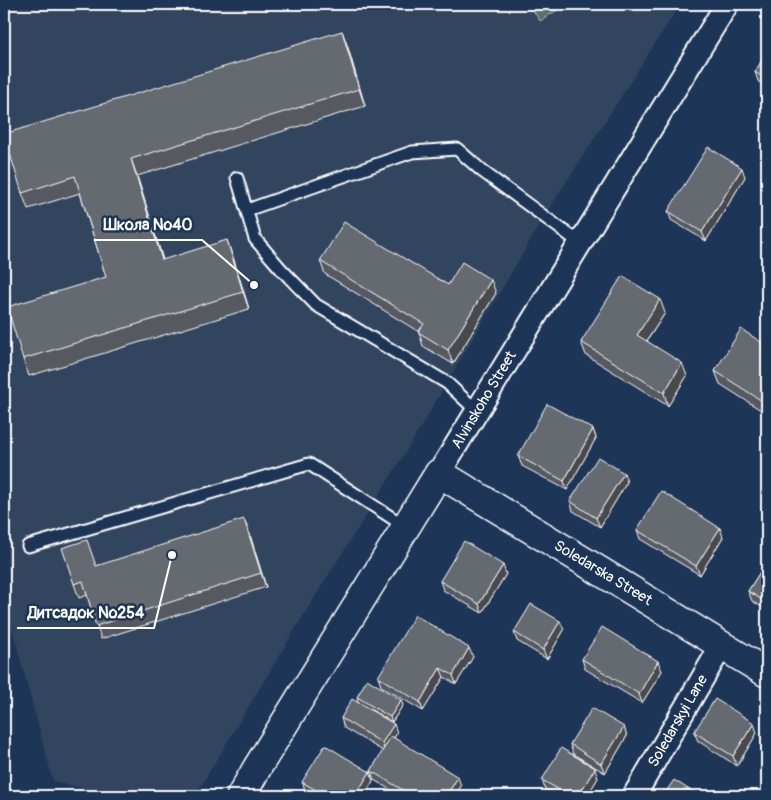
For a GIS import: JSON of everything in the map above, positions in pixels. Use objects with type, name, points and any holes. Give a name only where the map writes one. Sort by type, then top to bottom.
[{"type":"street","name":"Alvinskoho Street","points":[[241,796],[256,768],[727,4]]},
{"type":"street","name":"Soledarska Street","points":[[439,473],[767,674]]},
{"type":"street","name":"Soledarskyi Lane","points":[[634,796],[722,646]]},
{"type":"lane","points":[[247,210],[412,152],[457,149],[482,171],[580,243]]},
{"type":"lane","points":[[237,178],[255,238],[281,269],[316,305],[447,383],[477,411]]},
{"type":"lane","points":[[28,546],[309,464],[406,527]]},
{"type":"shaded area","points":[[4,4],[671,4],[677,9],[544,217],[412,442],[306,611],[195,796],[112,796],[53,781],[4,604]]},
{"type":"green space","points":[[529,4],[567,4],[540,21]]},
{"type":"building","points":[[342,31],[359,89],[131,159],[162,260],[227,240],[243,292],[23,359],[7,307],[106,277],[75,176],[22,193],[4,134]]},
{"type":"building","points":[[767,52],[767,80],[755,72]]},
{"type":"building","points":[[708,147],[742,168],[702,232],[668,211]]},
{"type":"building","points":[[344,222],[448,285],[462,262],[491,280],[448,350],[418,332],[424,324],[320,261]]},
{"type":"building","points":[[622,276],[660,299],[637,335],[682,363],[664,393],[581,342]]},
{"type":"building","points":[[741,329],[767,346],[767,404],[715,371]]},
{"type":"building","points":[[547,404],[593,429],[564,481],[518,456]]},
{"type":"building","points":[[598,457],[624,473],[596,518],[570,501]]},
{"type":"building","points":[[661,491],[720,528],[696,566],[637,530]]},
{"type":"building","points":[[244,519],[261,573],[96,626],[83,581],[74,584],[62,548],[87,540],[96,566]]},
{"type":"building","points":[[464,541],[503,565],[479,604],[440,581]]},
{"type":"building","points":[[767,561],[767,603],[748,591]]},
{"type":"building","points":[[531,604],[560,621],[543,650],[514,632]]},
{"type":"building","points":[[415,615],[469,648],[453,675],[440,668],[420,702],[378,677]]},
{"type":"building","points":[[602,627],[658,661],[639,694],[582,659]]},
{"type":"building","points":[[367,679],[401,700],[390,717],[357,697]]},
{"type":"building","points":[[352,699],[394,724],[382,743],[341,718]]},
{"type":"building","points":[[715,699],[754,723],[733,756],[694,732]]},
{"type":"building","points":[[592,708],[624,727],[601,764],[570,744]]},
{"type":"building","points":[[391,736],[458,777],[446,796],[413,796],[371,771]]},
{"type":"building","points":[[325,745],[370,772],[355,796],[326,796],[302,782]]},
{"type":"building","points":[[561,748],[595,768],[578,796],[570,796],[542,780]]},
{"type":"building","points":[[674,780],[699,796],[663,796]]},
{"type":"building","points":[[740,790],[749,796],[736,796]]},
{"type":"place","name":"Школа №40","points":[[254,285]]},
{"type":"place","name":"Дитсадок №254","points":[[172,555]]}]
